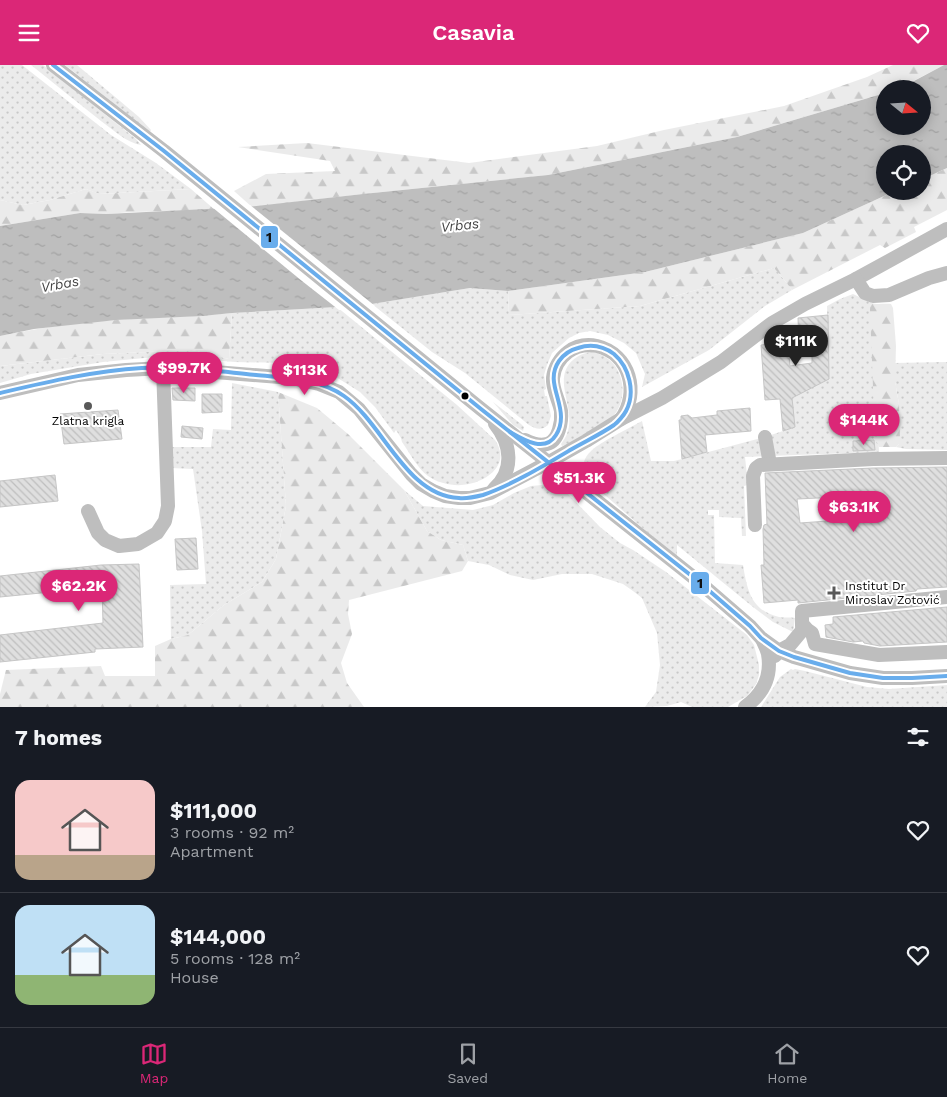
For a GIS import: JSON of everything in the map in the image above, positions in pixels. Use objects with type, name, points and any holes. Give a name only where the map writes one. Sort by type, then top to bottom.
[{"type":"street","points":[[53,65],[164,151],[481,409],[698,581],[750,626],[762,639],[779,651],[823,666],[850,673],[883,678],[947,676]]},
{"type":"street","points":[[0,393],[78,375],[163,368],[292,378],[319,384],[339,392],[359,409],[421,484],[445,496],[470,498],[490,493],[608,429],[621,419],[662,398],[721,362],[772,323],[947,229]]},
{"type":"street","points":[[856,279],[865,293],[872,296],[889,295],[929,278],[947,273]]},
{"type":"street","points":[[510,432],[538,444],[551,442],[559,429],[561,421],[561,412],[554,389],[553,377],[556,366],[569,351],[590,345],[605,349],[620,359],[627,370],[631,382],[630,397],[626,412],[621,419]]},
{"type":"street","points":[[88,511],[98,533],[105,540],[119,546],[138,544],[157,533],[164,521],[168,506],[163,368]]},
{"type":"street","points":[[481,409],[497,426],[503,436],[509,455],[508,466],[504,476],[499,485],[490,493]]},
{"type":"street","points":[[765,437],[770,464]]},
{"type":"street","points":[[755,525],[753,476],[756,468],[760,465],[873,459],[947,458]]},
{"type":"street","points":[[947,597],[802,611],[802,626],[812,633],[816,645],[879,655],[947,652]]},
{"type":"street","points":[[745,707],[754,701],[763,690],[773,657],[790,645],[805,627]]},
{"type":"street","points":[[762,639],[768,653],[769,667]]},
{"type":"green space","points":[[0,65],[22,65],[111,135],[156,163],[191,189],[99,194],[86,189],[50,200],[23,205],[0,200]]},
{"type":"green space","points":[[31,65],[43,65],[141,145],[130,142],[115,132]]},
{"type":"green space","points":[[65,65],[77,65],[139,117],[151,130],[150,132]]},
{"type":"green space","points":[[893,65],[944,65],[915,80],[876,80],[876,96],[737,137],[548,175],[252,207],[234,191],[266,174],[335,171],[330,161],[238,147],[307,143],[469,163],[597,146],[664,130],[784,106],[867,77]]},
{"type":"green space","points":[[947,168],[947,210],[914,227],[916,232],[885,248],[880,245],[792,290],[774,268],[640,306],[509,315],[508,291],[645,272],[803,233],[876,200],[931,200],[931,175]]},
{"type":"green space","points":[[86,189],[100,194],[191,189],[215,210],[106,214],[80,213],[0,226],[0,200],[23,205],[50,200]]},
{"type":"green space","points":[[774,268],[792,290],[765,306],[709,350],[642,387],[645,374],[636,353],[624,343],[608,335],[590,331],[579,333],[569,338],[552,353],[547,365],[544,375],[546,389],[544,390],[551,416],[548,425],[541,429],[529,425],[465,373],[432,352],[372,304],[470,288],[508,291],[509,315],[640,306]]},
{"type":"green space","points":[[853,294],[872,303],[879,452],[745,457],[748,485],[744,486],[746,536],[742,536],[741,518],[719,517],[719,510],[708,510],[708,515],[714,515],[715,563],[743,565],[746,582],[756,604],[770,614],[779,617],[795,618],[793,632],[773,622],[753,607],[677,545],[677,558],[590,482],[585,474],[585,460],[588,454],[607,440],[642,421],[651,461],[674,461],[765,437],[795,427],[792,398],[829,378],[827,306]]},
{"type":"green space","points":[[872,303],[891,304],[893,308],[896,346],[895,382],[899,404],[900,440],[896,447],[879,447],[875,438],[870,310]]},
{"type":"green space","points":[[337,307],[457,405],[495,440],[500,455],[499,462],[491,474],[477,482],[464,485],[448,484],[432,479],[417,465],[396,430],[394,433],[375,407],[360,392],[336,377],[291,363],[235,362],[165,356],[103,362],[31,374],[0,383],[0,366],[103,354],[192,350],[229,359],[232,313]]},
{"type":"green space","points":[[232,313],[229,359],[192,350],[103,354],[0,366],[0,336],[88,322]]},
{"type":"green space","points":[[591,352],[607,358],[616,367],[621,377],[623,390],[621,403],[618,410],[609,420],[562,446],[561,444],[567,433],[569,422],[564,378],[566,369],[577,357]]},
{"type":"green space","points":[[947,362],[947,450],[896,447],[899,444],[899,404],[895,382],[895,363]]},
{"type":"green space","points":[[232,383],[278,392],[286,506],[276,559],[262,582],[224,605],[188,635],[171,639],[170,585],[206,584],[202,531],[193,469],[171,468],[170,447],[211,447],[213,429],[231,430]]},
{"type":"green space","points":[[278,392],[317,408],[348,434],[404,490],[427,531],[441,540],[463,545],[468,561],[462,571],[349,600],[348,614],[352,634],[341,663],[347,683],[364,707],[0,707],[0,694],[6,670],[101,666],[105,676],[155,676],[155,646],[171,639],[188,635],[224,605],[262,582],[276,559],[286,506]]},
{"type":"green space","points":[[493,402],[521,424],[524,427],[523,431],[513,425]]},
{"type":"green space","points":[[551,485],[565,491],[600,527],[620,543],[666,572],[747,635],[754,645],[759,665],[759,675],[756,684],[747,696],[728,707],[692,707],[681,702],[667,706],[645,707],[656,692],[660,665],[657,633],[642,598],[623,584],[592,574],[562,574],[533,580],[510,575],[489,565],[468,561],[463,545],[441,540],[427,531],[404,490],[423,506],[473,510],[493,505],[531,486]]},
{"type":"green space","points":[[791,669],[867,687],[889,689],[947,685],[947,707],[761,707],[780,677]]},
{"type":"water","name":"Vrbas","points":[[947,65],[947,168],[931,175],[931,145],[876,145],[876,200],[803,233],[645,272],[508,291],[470,288],[372,304],[116,320],[34,329],[0,336],[0,226],[80,213],[106,214],[247,207],[548,175],[737,137],[876,96],[876,135],[931,135],[931,80],[916,80]]},
{"type":"pier","points":[[250,205],[375,306],[339,310],[212,207]]},
{"type":"building","points":[[828,315],[829,379],[792,398],[795,427],[783,431],[780,399],[765,400],[761,345],[788,342],[790,366],[812,363],[812,342],[799,343],[798,318]]},
{"type":"building","points":[[172,388],[195,388],[195,401],[173,400]]},
{"type":"building","points":[[202,394],[222,394],[222,412],[202,413]]},
{"type":"building","points":[[750,408],[751,431],[705,435],[707,452],[682,459],[679,420],[681,420],[681,416],[688,415],[692,418],[717,415],[717,411]]},
{"type":"building","points":[[118,410],[122,439],[64,444],[60,414]]},
{"type":"building","points":[[182,426],[203,428],[202,439],[181,437]]},
{"type":"building","points":[[874,440],[875,450],[853,451],[853,441]]},
{"type":"building","points":[[947,467],[947,587],[798,603],[798,600],[764,603],[761,565],[764,565],[763,529],[764,525],[767,524],[765,473]],"holes":[[[839,497],[841,520],[800,523],[797,499]]]},
{"type":"building","points":[[55,475],[58,501],[0,507],[0,481]]},
{"type":"building","points":[[196,538],[198,569],[177,570],[175,539]]},
{"type":"building","points":[[139,564],[143,647],[95,649],[95,652],[0,662],[0,635],[103,623],[102,587],[0,597],[0,576],[101,565]]},
{"type":"building","points":[[947,607],[947,642],[880,646],[864,643],[863,641],[853,642],[826,637],[825,625],[833,624],[833,617]]},
{"type":"transit line","name":"1","points":[[53,65],[164,151],[481,409],[698,581],[750,626],[761,638],[779,651],[850,673],[883,678],[947,676]]},
{"type":"transit line","name":"1","points":[[0,393],[88,374],[142,368],[199,369],[313,382],[334,390],[358,408],[396,456],[424,485],[440,494],[465,498],[483,495],[517,480],[616,424],[629,404],[631,388],[624,366],[614,354],[601,348],[587,346],[570,351],[563,356],[555,368],[554,382],[561,417],[556,435],[546,443],[540,444],[528,441],[510,432]]},
{"type":"place","name":"Zlatna krigla","points":[[88,406]]},
{"type":"place","name":"Institut Dr Miroslav Zotović","points":[[834,593]]}]
